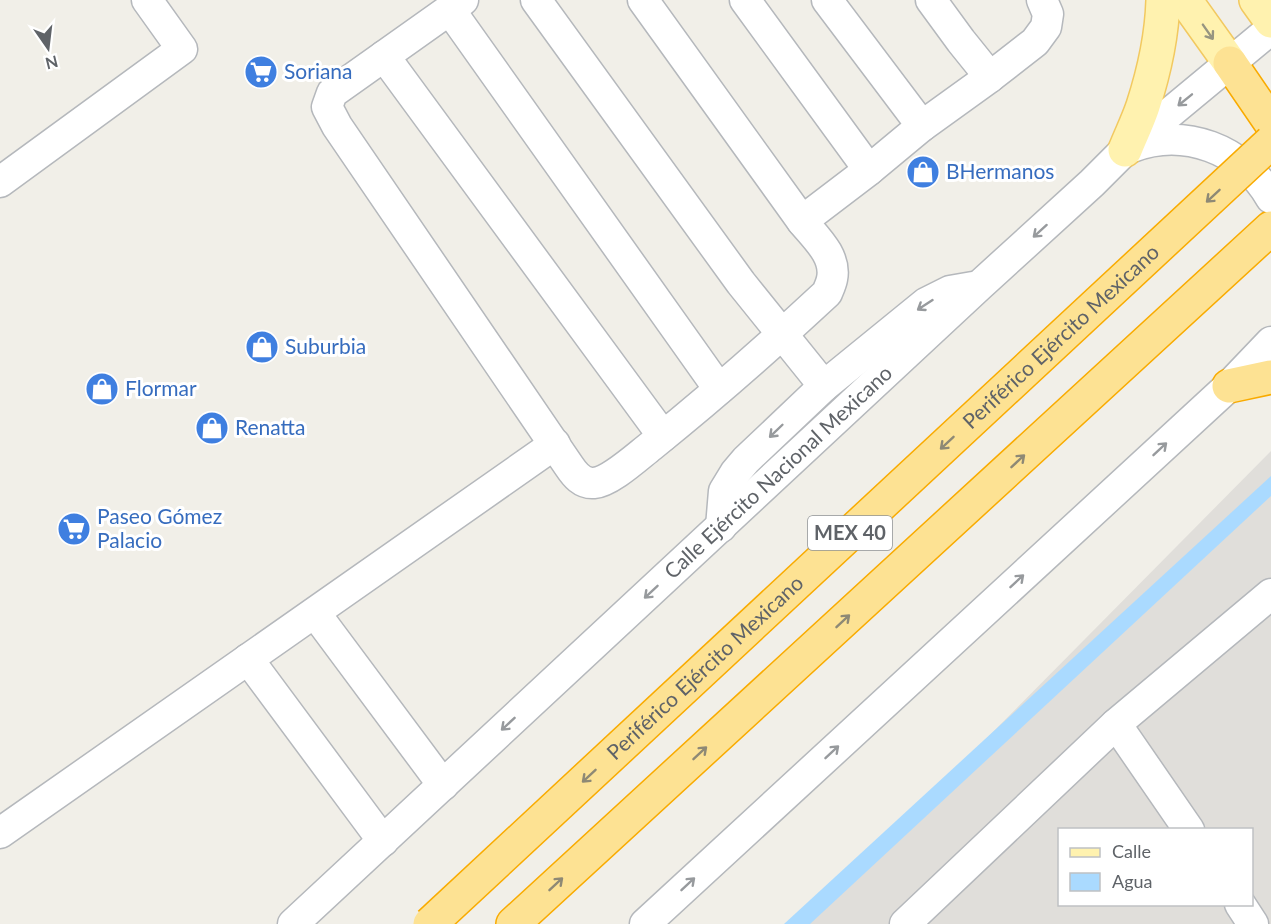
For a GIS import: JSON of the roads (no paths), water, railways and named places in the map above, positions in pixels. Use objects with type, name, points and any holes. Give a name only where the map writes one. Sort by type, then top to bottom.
[{"type":"highway","points":[[1230,63],[1271,123]]},
{"type":"highway","name":"Periférico Ejército Mexicano","points":[[430,924],[1271,141]]},
{"type":"highway","name":"MEX 40","points":[[513,924],[1271,228]]},
{"type":"highway","points":[[1229,386],[1271,377]]},
{"type":"main road","points":[[1125,150],[1143,107],[1155,61],[1163,0]]},
{"type":"main road","points":[[1185,0],[1230,63]]},
{"type":"main road","points":[[1256,0],[1271,21]]},
{"type":"street","points":[[0,182],[182,49],[147,0]]},
{"type":"street","points":[[536,0],[741,283],[824,386]]},
{"type":"street","points":[[643,0],[829,255],[832,279],[827,293],[782,334],[719,389],[663,436],[606,480],[592,484],[579,479],[337,126],[327,107],[332,93],[456,5],[719,389]]},
{"type":"street","points":[[745,0],[869,170]]},
{"type":"street","points":[[827,0],[922,126]]},
{"type":"street","points":[[931,0],[990,76]]},
{"type":"street","points":[[802,221],[922,126],[1035,42],[1046,27],[1048,14],[1042,0]]},
{"type":"street","name":"Calle Ejército Nacional Mexicano","points":[[293,924],[1125,150],[1271,29]]},
{"type":"street","points":[[384,56],[663,436]]},
{"type":"street","points":[[1125,150],[1145,142],[1168,139],[1190,140],[1212,147],[1232,157],[1250,172],[1271,198]]},
{"type":"street","points":[[721,527],[724,491],[735,473],[824,386],[926,303],[950,291],[979,286]]},
{"type":"street","points":[[645,924],[1229,386],[1270,342]]},
{"type":"street","points":[[0,833],[555,444]]},
{"type":"street","points":[[904,924],[1116,724],[1271,594]]},
{"type":"street","points":[[315,613],[442,785]]},
{"type":"street","points":[[248,659],[383,841]]},
{"type":"street","points":[[1116,724],[1188,828]]},
{"type":"street","points":[[1241,906],[1253,924]]},
{"type":"water","points":[[1271,476],[1271,496],[810,924],[784,924]]},
{"type":"place","name":"Soriana","points":[[261,72]]},
{"type":"place","name":"BHermanos","points":[[923,172]]},
{"type":"place","name":"Suburbia","points":[[262,347]]},
{"type":"place","name":"Flormar","points":[[102,389]]},
{"type":"place","name":"Renatta","points":[[212,428]]},
{"type":"place","name":"Paseo Gómez Palacio","points":[[74,529]]}]
